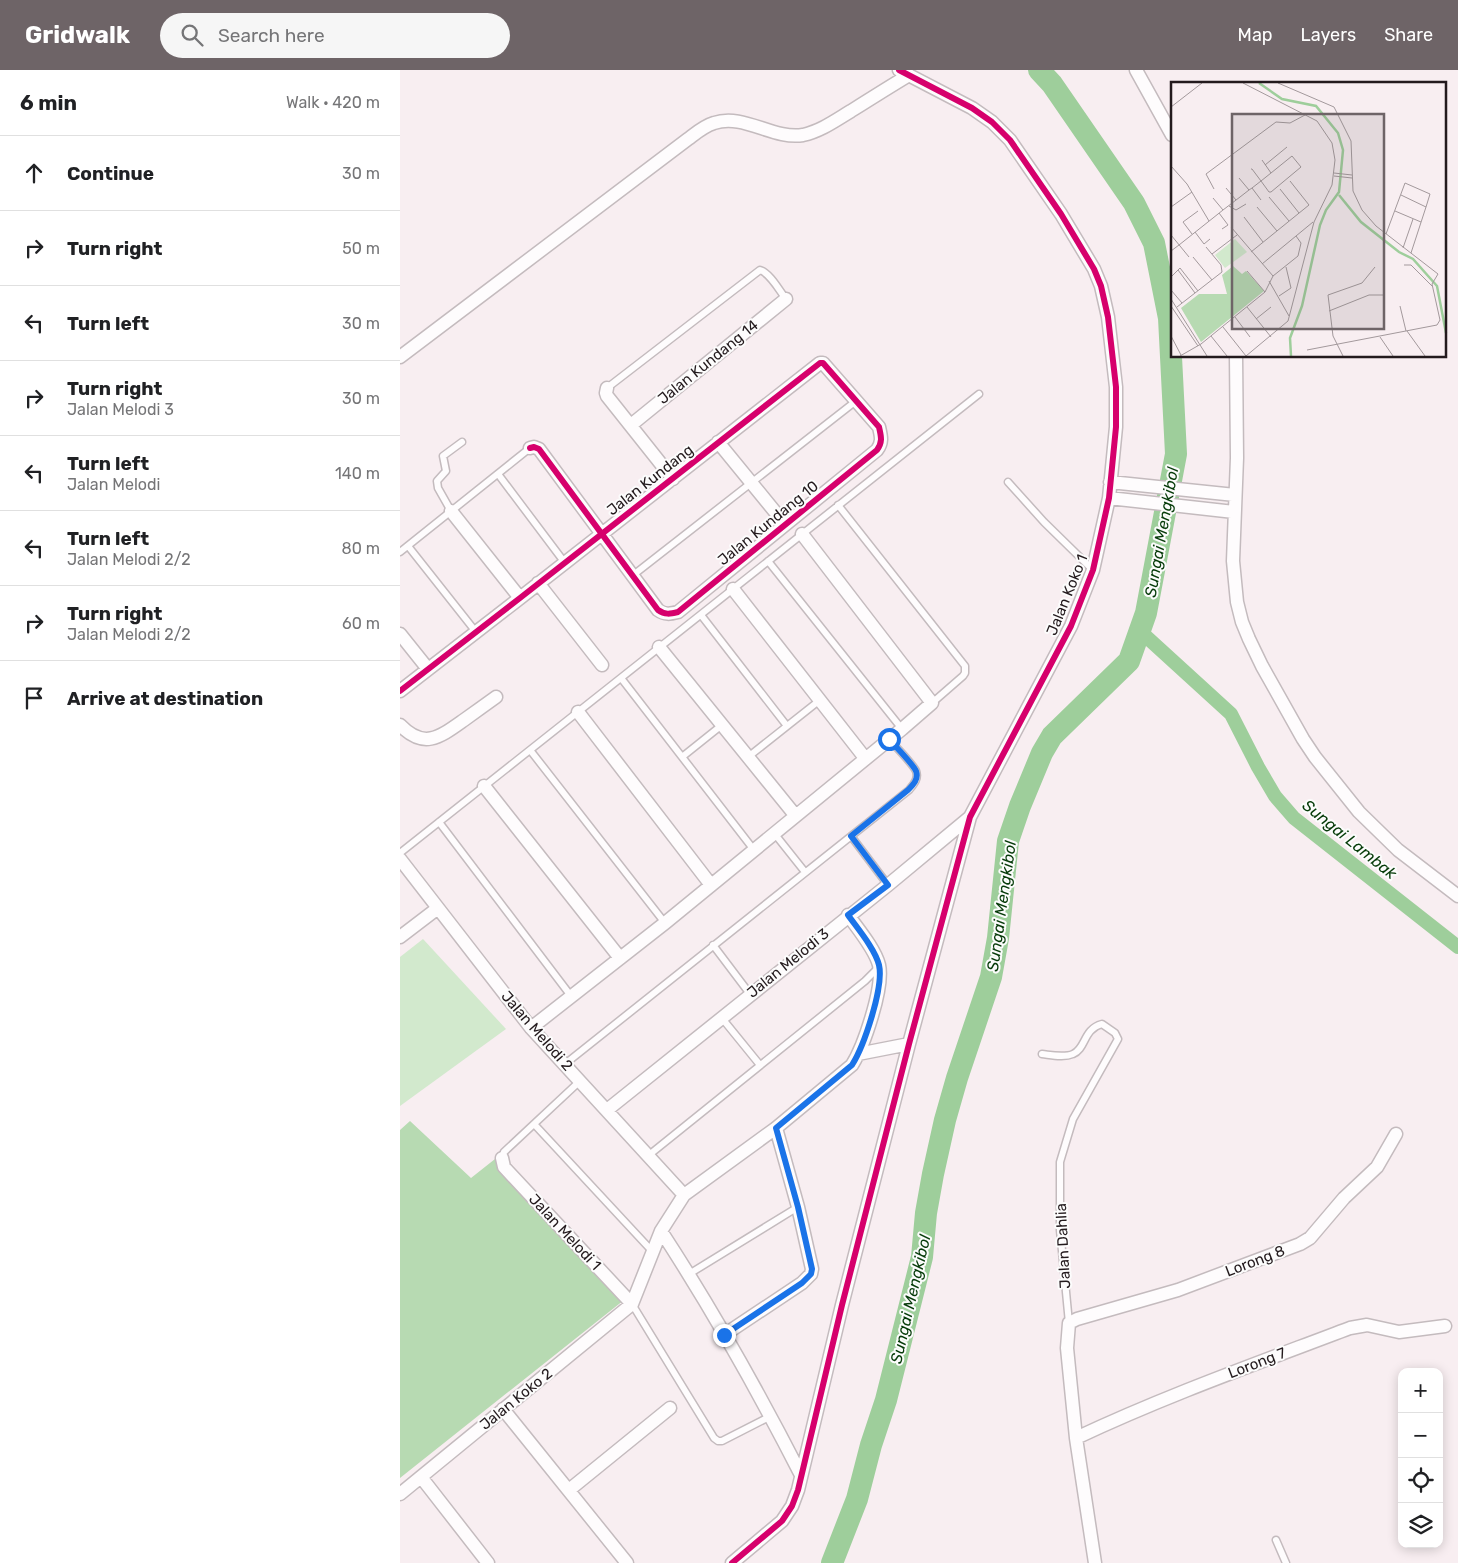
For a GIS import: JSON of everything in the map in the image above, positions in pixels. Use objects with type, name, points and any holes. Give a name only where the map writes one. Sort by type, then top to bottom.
[{"type":"street","points":[[1136,70],[1171,133]]},
{"type":"street","points":[[400,357],[680,144],[707,126],[716,122],[736,122],[785,135],[805,134],[822,128],[904,72]]},
{"type":"street","name":"Jalan Koko 1","points":[[904,72],[982,113],[1000,129],[1010,140],[1061,214],[1094,268],[1105,301],[1116,387],[1109,498],[1093,570],[1071,626],[970,817]]},
{"type":"street","name":"Jalan Kundang 14","points":[[631,425],[786,299]]},
{"type":"street","points":[[1236,358],[1237,458],[1233,561],[1237,602],[1242,622],[1262,666],[1303,739],[1346,796],[1371,825],[1398,850],[1458,896]]},
{"type":"street","name":"Jalan Kundang 10","points":[[530,448],[539,449],[658,610],[664,614],[678,612],[877,450],[881,444],[880,427],[822,362]]},
{"type":"street","name":"Jalan Kundang","points":[[400,691],[822,362]]},
{"type":"street","points":[[607,388],[606,393],[608,396],[673,478]]},
{"type":"street","points":[[718,442],[786,524]]},
{"type":"street","points":[[1110,482],[1235,495]]},
{"type":"street","points":[[1109,498],[1234,512]]},
{"type":"street","points":[[451,512],[520,598]]},
{"type":"street","points":[[531,1028],[711,885],[902,729],[932,702],[802,534]]},
{"type":"street","points":[[538,583],[602,665]]},
{"type":"street","points":[[733,589],[865,758]]},
{"type":"street","points":[[400,634],[428,669]]},
{"type":"street","points":[[659,647],[795,815]]},
{"type":"street","points":[[400,724],[409,734],[420,738],[442,735],[496,697]]},
{"type":"street","points":[[578,712],[711,885]]},
{"type":"street","points":[[484,786],[620,958]]},
{"type":"street","points":[[732,1563],[782,1521],[792,1506],[798,1490],[908,1044],[970,817]]},
{"type":"street","name":"Jalan Melodi 3","points":[[607,1110],[970,817]]},
{"type":"street","name":"Jalan Melodi 2","points":[[400,859],[531,1028],[684,1195]]},
{"type":"street","points":[[400,937],[438,908]]},
{"type":"street","points":[[632,1304],[661,1231],[684,1195],[776,1128],[852,1065],[858,1054],[879,987],[879,966],[875,955],[848,915]]},
{"type":"street","points":[[858,1054],[908,1044]]},
{"type":"street","points":[[724,1335],[802,1283],[811,1274],[812,1269],[798,1207],[776,1128]]},
{"type":"street","name":"Lorong 8","points":[[1068,1323],[1178,1290],[1300,1244],[1310,1238],[1344,1198],[1377,1167],[1396,1134]]},
{"type":"street","name":"Jalan Melodi 1","points":[[502,1158],[504,1167],[632,1304]]},
{"type":"street","points":[[661,1231],[689,1274],[771,1416],[801,1475]]},
{"type":"street","name":"Jalan Koko 2","points":[[400,1494],[632,1304]]},
{"type":"street","name":"Jalan Dahlia","points":[[1068,1323],[1067,1348],[1076,1438],[1095,1563]]},
{"type":"street","name":"Lorong 7","points":[[1076,1438],[1194,1387],[1350,1328],[1367,1325],[1399,1332],[1445,1326]]},
{"type":"street","points":[[569,1490],[670,1408]]},
{"type":"street","points":[[504,1409],[627,1563]]},
{"type":"street","points":[[421,1476],[488,1563]]},
{"type":"lane","points":[[607,388],[760,270],[764,271],[786,299]]},
{"type":"lane","points":[[400,853],[978,394]]},
{"type":"lane","points":[[632,576],[856,401]]},
{"type":"lane","points":[[451,512],[438,488],[437,481],[446,471],[443,456],[462,442]]},
{"type":"lane","points":[[400,552],[530,448]]},
{"type":"lane","points":[[498,474],[565,563]]},
{"type":"lane","points":[[1008,482],[1044,522],[1093,570]]},
{"type":"lane","points":[[838,505],[964,666],[965,673],[963,676],[932,702]]},
{"type":"lane","points":[[408,546],[476,632]]},
{"type":"lane","points":[[768,561],[902,729]]},
{"type":"lane","points":[[701,615],[787,726]]},
{"type":"lane","points":[[621,678],[754,850]]},
{"type":"lane","points":[[748,757],[820,700]]},
{"type":"lane","points":[[682,757],[722,725]]},
{"type":"lane","points":[[565,1064],[914,784],[916,771],[889,739]]},
{"type":"lane","points":[[530,750],[664,923]]},
{"type":"lane","points":[[439,822],[571,996]]},
{"type":"lane","points":[[774,833],[805,872]]},
{"type":"lane","points":[[851,836],[888,885]]},
{"type":"lane","points":[[713,945],[750,994]]},
{"type":"lane","points":[[649,1155],[866,981],[879,966]]},
{"type":"lane","points":[[721,1017],[760,1065]]},
{"type":"lane","name":"Jalan Dahlia","points":[[1042,1054],[1066,1056],[1076,1054],[1086,1036],[1095,1026],[1102,1024],[1115,1033],[1118,1039],[1073,1119],[1060,1162],[1060,1230],[1068,1323]]},
{"type":"lane","points":[[502,1158],[504,1152],[580,1081]]},
{"type":"lane","points":[[534,1124],[653,1252]]},
{"type":"lane","points":[[689,1274],[798,1207]]},
{"type":"lane","points":[[632,1304],[714,1438],[722,1441],[771,1416]]},
{"type":"lane","points":[[1276,1540],[1286,1563]]},
{"type":"green space","points":[[423,939],[506,1029],[400,1106],[400,957]]},
{"type":"green space","points":[[410,1121],[471,1178],[495,1159],[624,1300],[400,1478],[400,1130]]},
{"type":"waterway","name":"Sungai Mengkibol","points":[[1039,70],[1052,84],[1134,203],[1154,243],[1169,318],[1171,357]]},
{"type":"waterway","name":"Sungai Mengkibol","points":[[832,1563],[857,1499],[871,1445],[886,1400],[922,1257],[926,1213],[945,1120],[991,977],[998,938],[1008,841],[1042,753],[1052,736],[1129,661],[1146,613],[1176,454],[1171,358]]},
{"type":"waterway","name":"Sungai Lambak","points":[[1140,631],[1231,714],[1275,796],[1294,818],[1458,947]]},
{"type":"cycle path","points":[[732,1563],[782,1521],[792,1506],[798,1490],[842,1305],[970,817],[1071,626],[1093,570],[1109,498],[1116,427],[1116,387],[1108,317],[1101,286],[1094,269],[1061,214],[1010,140],[992,122],[972,108],[899,70]]},
{"type":"cycle path","points":[[400,691],[520,598],[595,539],[632,509],[820,363],[823,363],[879,427],[881,439],[877,450],[678,612],[670,614],[658,610],[539,449],[530,448]]},
{"type":"route","points":[[724,1335],[808,1279],[811,1274],[812,1269],[798,1207],[776,1128],[852,1065],[858,1054],[874,1005],[879,987],[879,966],[875,955],[848,915],[888,885],[851,836],[908,790],[916,779],[916,771],[889,739]]}]
